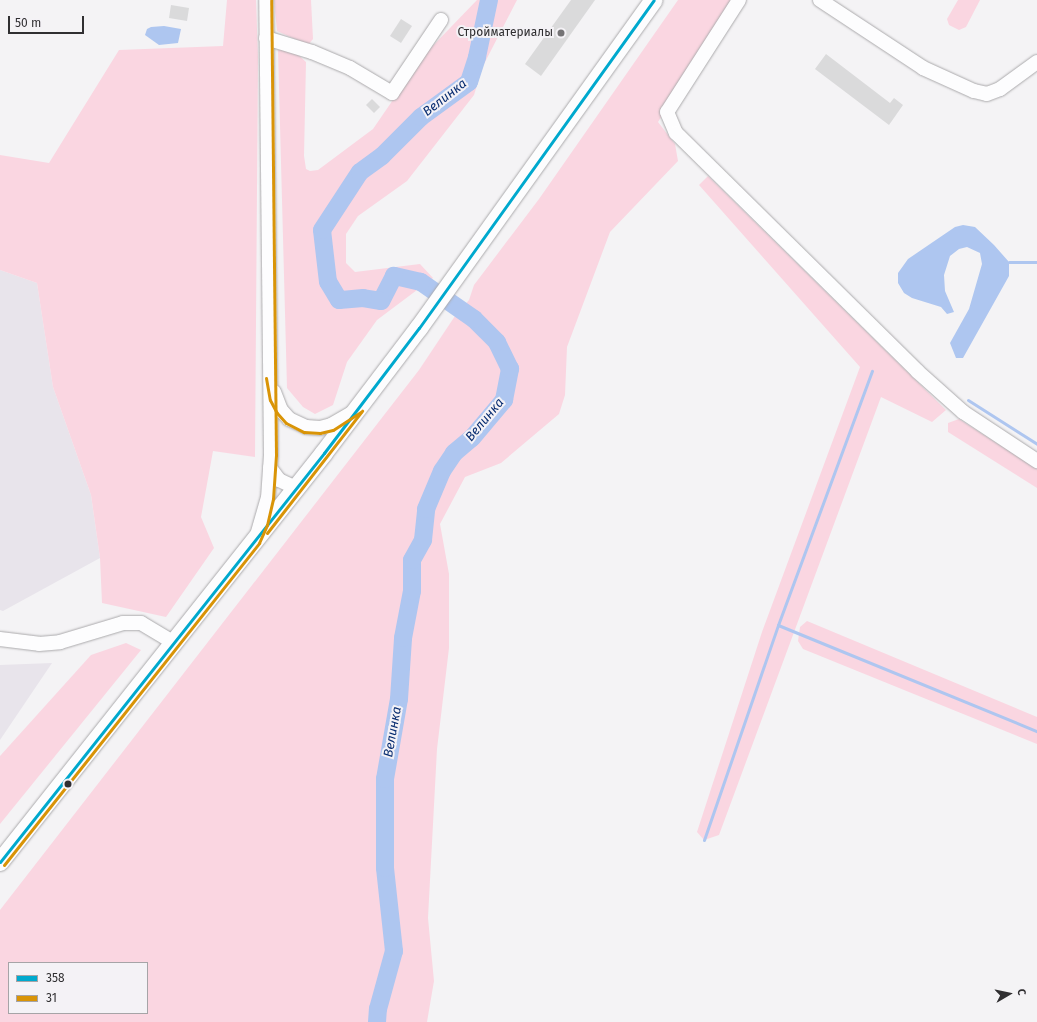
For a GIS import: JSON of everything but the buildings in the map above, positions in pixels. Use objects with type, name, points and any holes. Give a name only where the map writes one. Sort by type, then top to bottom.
[{"type":"main road","points":[[0,862],[324,453],[419,328],[654,0]]},
{"type":"street","points":[[255,540],[265,512],[270,468],[271,383],[266,0]]},
{"type":"street","points":[[740,0],[667,112],[676,133],[916,371],[963,412],[1037,461]]},
{"type":"street","points":[[820,0],[923,68],[974,91],[987,94],[1000,89],[1037,62]]},
{"type":"street","points":[[266,38],[312,52],[338,63],[392,93],[441,20]]},
{"type":"street","points":[[271,383],[281,410],[289,418],[321,437],[324,453]]},
{"type":"street","points":[[306,427],[320,428],[331,425],[358,408]]},
{"type":"street","points":[[270,468],[279,480],[296,488]]},
{"type":"street","points":[[0,639],[38,644],[60,642],[123,623],[141,623],[174,643]]},
{"type":"shaded area","points":[[227,0],[256,0],[258,57],[255,457],[213,451],[201,517],[214,548],[166,617],[102,603],[100,558],[91,495],[53,387],[37,283],[0,270],[0,155],[49,163],[119,50],[223,46]]},
{"type":"shaded area","points":[[274,0],[311,0],[313,39],[308,45],[277,31]]},
{"type":"shaded area","points":[[477,0],[517,0],[483,66],[474,95],[407,181],[358,216],[346,234],[346,263],[355,272],[420,264],[433,278],[377,320],[347,362],[333,405],[315,414],[303,407],[287,388],[278,50],[284,48],[294,51],[306,62],[304,156],[306,169],[310,171],[318,170],[373,129],[423,56]]},
{"type":"shaded area","points":[[678,0],[735,0],[658,122],[675,144],[678,161],[610,232],[567,347],[565,395],[559,414],[501,463],[465,477],[440,524],[449,574],[449,648],[437,749],[428,918],[434,981],[427,1022],[0,1022],[0,910],[419,370],[455,316],[469,300],[474,285],[539,199]]},
{"type":"shaded area","points":[[958,0],[980,0],[966,27],[959,30],[949,25],[947,19]]},
{"type":"shaded area","points":[[708,176],[946,410],[932,422],[881,397],[719,835],[704,840],[697,832],[762,632],[860,367],[699,185]]},
{"type":"shaded area","points":[[0,270],[37,283],[53,387],[91,495],[100,558],[3,611],[0,610]]},
{"type":"shaded area","points":[[959,419],[1037,469],[1037,488],[948,432],[948,423]]},
{"type":"shaded area","points":[[807,621],[1037,717],[1037,744],[803,649],[798,641],[800,627]]},
{"type":"shaded area","points":[[126,643],[141,650],[0,824],[0,756],[91,655]]},
{"type":"shaded area","points":[[52,663],[0,740],[0,665]]},
{"type":"water","points":[[164,26],[181,29],[178,43],[159,45],[145,35],[147,29],[151,27]]},
{"type":"water","points":[[963,225],[975,227],[994,245],[1009,262],[1009,276],[963,358],[956,358],[950,343],[969,309],[982,264],[980,253],[967,247],[959,249],[950,256],[944,275],[945,291],[954,312],[947,314],[941,307],[912,298],[904,293],[898,283],[898,273],[908,259],[955,227]]},
{"type":"waterway","name":"Велинка","points":[[377,1022],[378,1009],[394,951],[385,868],[385,779],[399,699],[403,638],[412,591],[412,560],[423,540],[426,509],[442,471],[454,453],[472,438],[504,400],[510,369],[497,342],[474,319],[421,282],[394,276],[381,301],[363,298],[339,300],[328,282],[322,230],[360,172],[382,156],[421,117],[469,82],[477,57],[489,0]]},
{"type":"waterway","points":[[1009,262],[1037,262]]},
{"type":"waterway","points":[[704,840],[778,625],[872,371]]},
{"type":"waterway","points":[[968,400],[1037,444]]},
{"type":"waterway","points":[[778,625],[1037,731]]},
{"type":"transit line","name":"31","points":[[4,865],[259,543],[267,525],[273,499],[276,455],[271,0]]},
{"type":"transit line","name":"358","points":[[0,862],[324,453],[419,328],[654,0]]},
{"type":"transit line","name":"31","points":[[266,378],[270,400],[277,413],[286,423],[304,432],[320,433],[333,430],[361,412]]},
{"type":"transit line","name":"31","points":[[267,533],[362,411]]},
{"type":"place","name":"Стройматериалы","points":[[561,33]]}]
